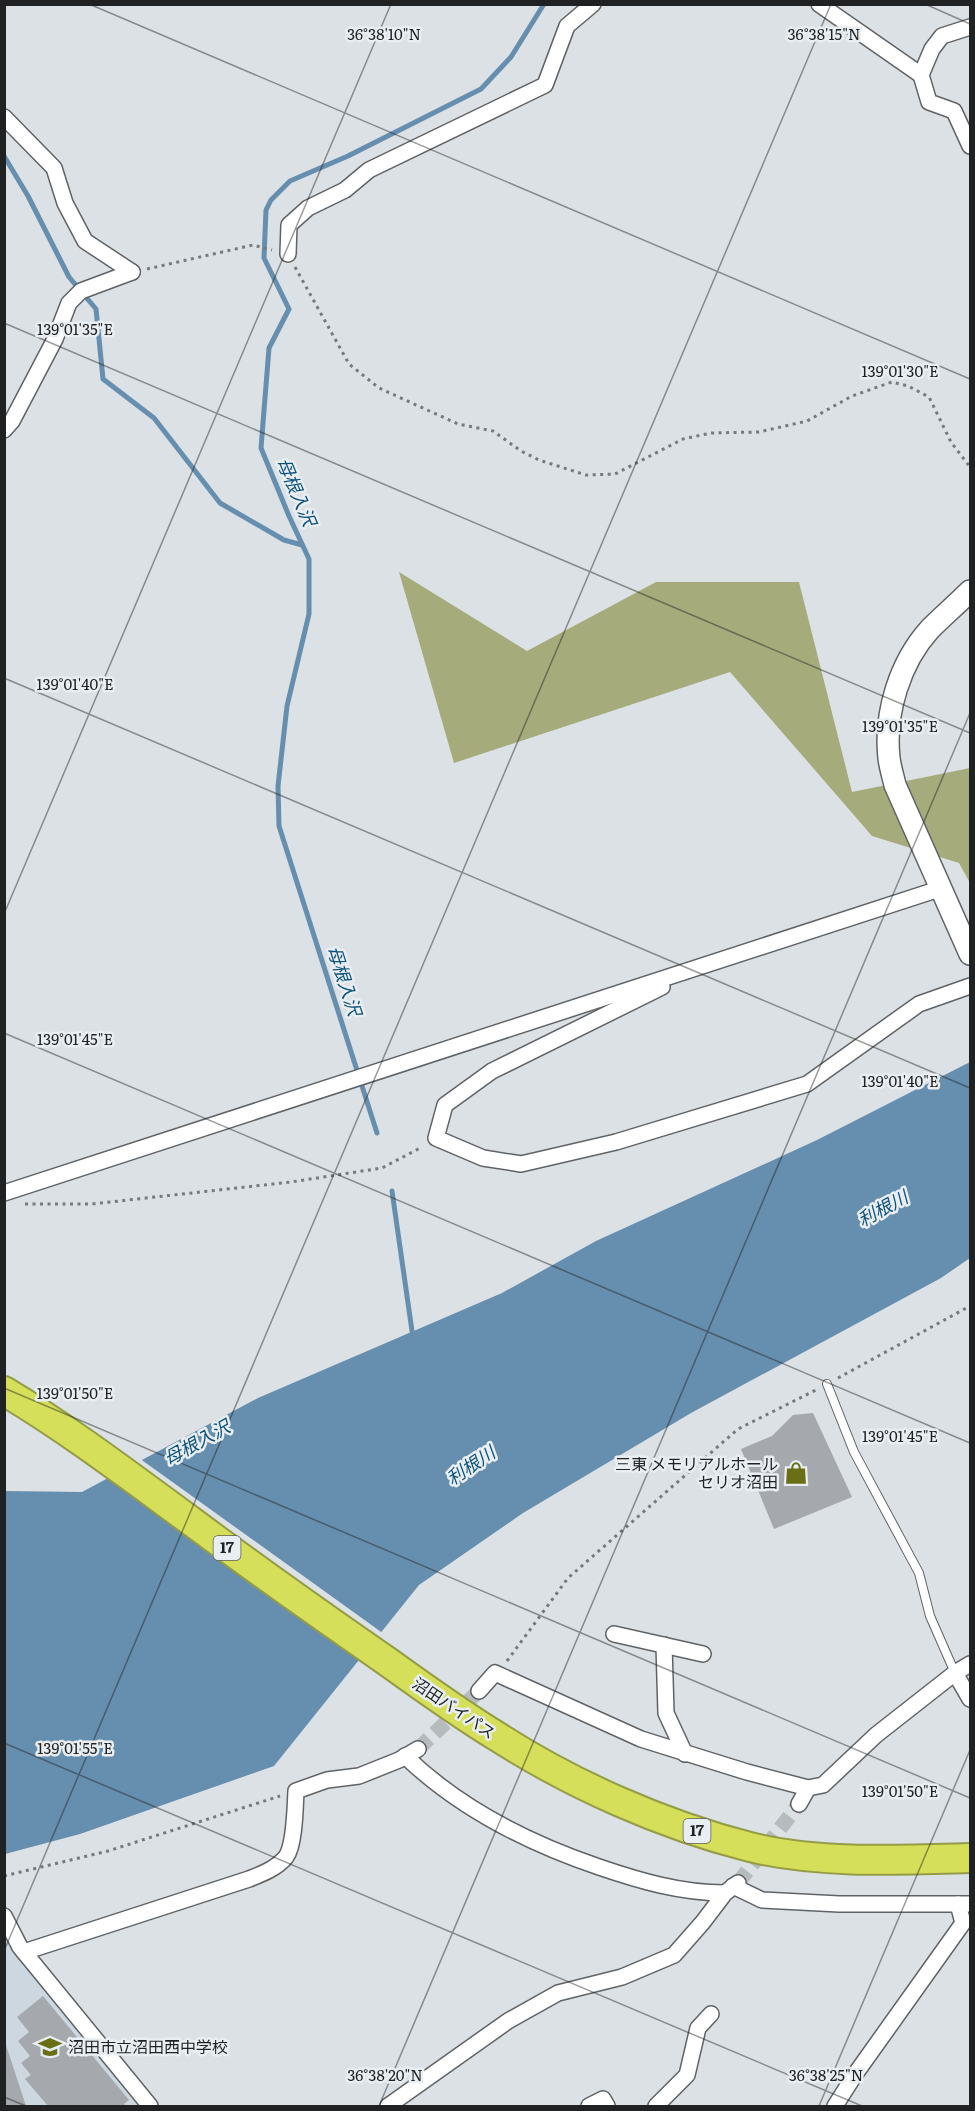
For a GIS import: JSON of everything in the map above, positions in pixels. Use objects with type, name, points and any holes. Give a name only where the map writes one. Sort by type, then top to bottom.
[{"type":"highway","name":"沼田バイパス","points":[[4,1391],[69,1432],[261,1573],[450,1706],[499,1738],[590,1787],[639,1810],[753,1848],[831,1858],[970,1858]]},
{"type":"street","points":[[288,254],[289,225],[308,208],[345,190],[369,170],[545,85],[567,27],[593,4]]},
{"type":"street","points":[[819,4],[921,75]]},
{"type":"street","points":[[970,27],[942,36],[932,49],[921,75],[928,102],[954,111],[970,146]]},
{"type":"street","points":[[4,117],[54,168],[65,203],[85,241],[132,272]]},
{"type":"street","points":[[4,430],[12,421],[55,339],[69,303],[81,291],[132,272]]},
{"type":"street","points":[[970,591],[929,630],[906,663],[895,696],[889,728],[889,757],[895,785],[970,953]]},
{"type":"street","points":[[10,1199],[942,888]]},
{"type":"street","points":[[704,966],[492,1071],[445,1105],[436,1138],[483,1158],[520,1164],[616,1142],[807,1084],[919,1004],[970,986]]},
{"type":"street","points":[[614,1634],[703,1654]]},
{"type":"street","points":[[664,1645],[666,1713],[685,1754]]},
{"type":"street","points":[[479,1691],[495,1673],[642,1739],[685,1754],[808,1788],[824,1785],[876,1735],[955,1673],[970,1664]]},
{"type":"street","points":[[955,1673],[970,1699]]},
{"type":"street","points":[[24,1952],[269,1871],[286,1856],[294,1826],[296,1791],[327,1780],[359,1776],[411,1753],[423,1774],[501,1827],[567,1856],[629,1877],[695,1893],[732,1888],[762,1900],[839,1904],[964,1904],[963,1923],[835,2106]]},
{"type":"street","points":[[799,1804],[808,1788]]},
{"type":"street","points":[[388,2106],[408,2101],[508,2020],[558,1993],[622,1977],[674,1955],[732,1888]]},
{"type":"street","points":[[4,1916],[24,1952],[150,2106]]},
{"type":"street","points":[[656,2106],[687,2075],[698,2028],[711,2014]]},
{"type":"street","points":[[589,2106],[603,2099],[608,2106]]},
{"type":"lane","points":[[827,1384],[854,1452],[919,1573],[930,1616],[955,1673]]},
{"type":"path","points":[[132,272],[253,245],[288,254],[348,364],[379,388],[458,424],[493,431],[521,451],[539,460],[586,475],[615,474],[683,439],[711,433],[759,432],[807,421],[852,396],[892,382],[908,386],[929,397],[951,442],[970,466]]},
{"type":"path","points":[[10,1199],[92,1204],[291,1182],[382,1168],[436,1138]]},
{"type":"path","points":[[495,1673],[511,1657],[568,1578],[738,1429],[827,1384],[970,1306]]},
{"type":"path","points":[[4,1876],[108,1851],[296,1791]]},
{"type":"shaded area","name":"沼田市立沼田西中学校","points":[[4,1928],[144,2106],[5,2106]]},
{"type":"green space","points":[[399,572],[527,651],[656,582],[799,582],[852,792],[970,768],[970,883],[959,863],[872,836],[730,672],[454,763]]},
{"type":"water","name":"利根川","points":[[970,1062],[970,1258],[941,1278],[691,1413],[523,1513],[419,1585],[274,1766],[80,1834],[5,1854],[4,1491],[82,1492],[258,1398],[502,1293],[596,1241],[817,1140]]},
{"type":"pier","points":[[139,1458],[384,1634],[364,1659],[108,1474]]},
{"type":"building","name":"三東 メモリアルホール セリオ沼田","points":[[813,1413],[852,1497],[774,1529],[741,1449],[772,1436],[793,1415]]},
{"type":"building","points":[[43,1996],[129,2100],[124,2104],[126,2106],[48,2106],[25,2079],[31,2075],[21,2063],[30,2056],[18,2041],[29,2032],[17,2017]]},
{"type":"building","points":[[4,2039],[26,2106],[4,2106]]},
{"type":"waterway","name":"母根入沢","points":[[377,1133],[279,826],[278,786],[287,706],[309,614],[309,559],[261,448],[269,348],[289,309],[264,258],[266,210],[271,200],[290,181],[348,156],[481,89],[511,57],[544,4]]},
{"type":"waterway","points":[[4,156],[28,196],[69,277],[96,309],[103,379],[154,418],[220,503],[284,540],[302,545]]},
{"type":"waterway","name":"母根入沢","points":[[392,1191],[413,1338]]},
{"type":"tunnel","points":[[418,1749],[479,1691]]},
{"type":"tunnel","points":[[738,1883],[799,1804]]},
{"type":"place","name":"三東 メモリアルホール セリオ沼田","points":[[796,1473]]},
{"type":"place","name":"沼田市立沼田西中学校","points":[[50,2047]]}]
